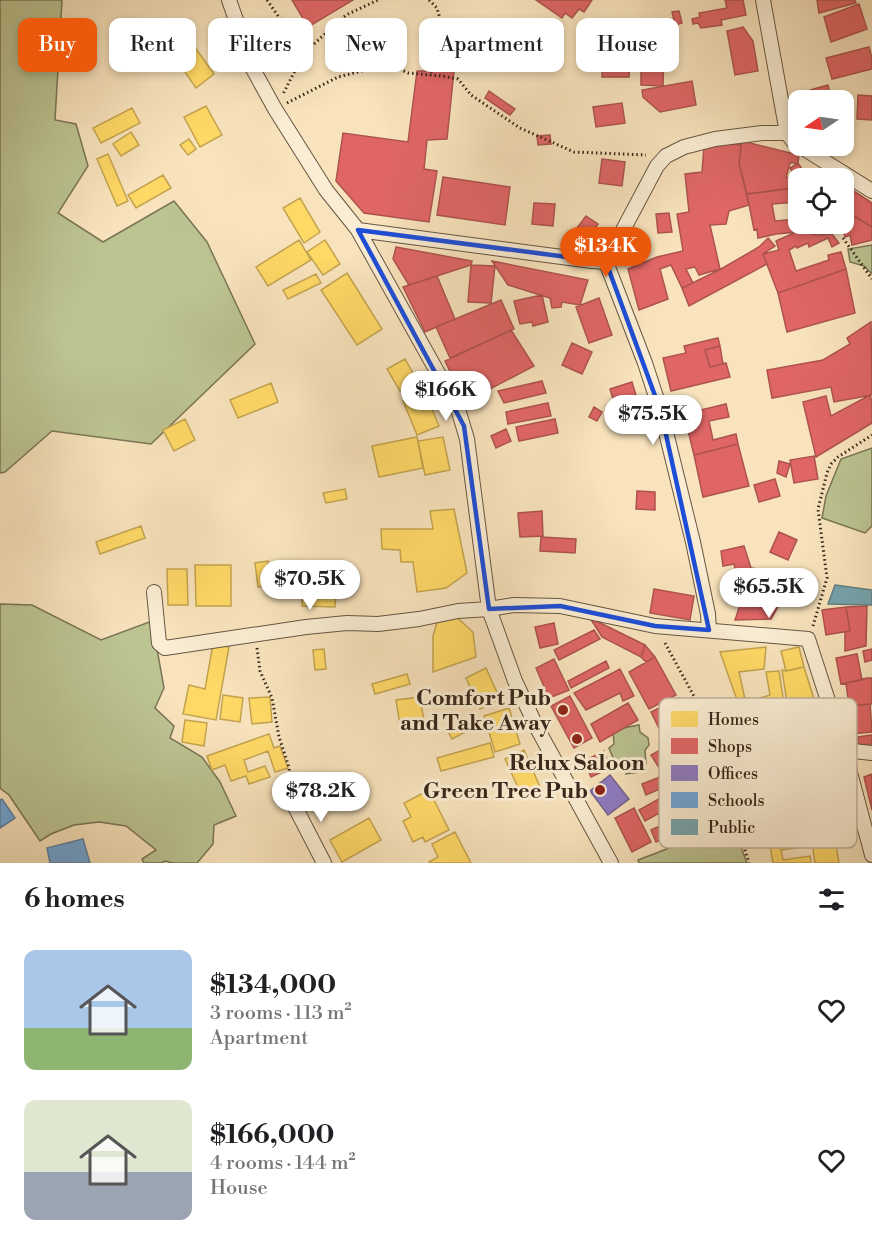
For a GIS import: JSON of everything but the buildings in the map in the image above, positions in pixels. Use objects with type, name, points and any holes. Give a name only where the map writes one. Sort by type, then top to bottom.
[{"type":"street","points":[[229,0],[253,69],[275,109],[326,190],[358,230],[458,409],[467,439],[489,609],[515,681],[537,728],[611,863]]},
{"type":"street","points":[[709,630],[708,614],[693,542],[661,412],[645,363],[606,262],[657,166],[666,156],[684,147],[715,139],[762,133],[787,133],[763,0]]},
{"type":"street","points":[[816,156],[872,191]]},
{"type":"street","points":[[358,230],[606,262]]},
{"type":"street","points":[[154,592],[159,643],[165,648],[327,625],[378,624],[420,619],[458,611],[514,605],[560,606],[655,626],[808,639],[827,698]]},
{"type":"street","points":[[857,751],[872,753]]},
{"type":"street","points":[[290,797],[324,863]]},
{"type":"street","points":[[857,799],[872,855]]},
{"type":"path","points":[[267,0],[280,18]]},
{"type":"path","points":[[313,45],[346,15],[378,0]]},
{"type":"path","points":[[429,0],[437,8],[442,26],[429,76]]},
{"type":"path","points":[[275,109],[338,77],[389,64],[408,74],[458,79],[471,94],[520,128],[574,152],[666,156]]},
{"type":"path","points":[[275,109],[294,72]]},
{"type":"path","points":[[843,238],[872,279]]},
{"type":"path","points":[[808,639],[827,578],[818,509],[827,473],[837,457],[872,435]]},
{"type":"path","points":[[655,626],[695,698]]},
{"type":"path","points":[[256,634],[260,671],[272,698],[279,737],[290,767],[290,797]]},
{"type":"path","points":[[744,848],[749,863]]},
{"type":"highlighted area","points":[[358,230],[606,262],[661,412],[709,630],[655,626],[560,606],[489,609],[464,426]]},
{"type":"green space","points":[[0,0],[62,0],[61,18],[18,18],[18,72],[58,72],[55,120],[76,124],[88,166],[58,213],[103,242],[174,201],[207,242],[255,344],[151,444],[52,431],[5,472],[0,473]]},
{"type":"green space","points":[[872,245],[872,274],[864,266],[850,262],[848,249]]},
{"type":"green space","points":[[872,448],[872,526],[865,533],[822,518],[826,496],[841,459]]},
{"type":"green space","points":[[0,604],[32,605],[101,640],[152,621],[164,688],[155,708],[174,726],[170,738],[202,757],[220,782],[236,816],[214,825],[213,844],[197,863],[165,861],[144,863],[142,859],[156,850],[126,826],[99,822],[74,825],[40,841],[9,795],[0,788]]},
{"type":"green space","points":[[639,725],[640,732],[648,738],[649,745],[645,750],[646,764],[640,772],[626,774],[626,766],[616,765],[609,748],[614,744],[613,730]]},
{"type":"green space","points":[[669,848],[741,848],[747,863],[639,863],[638,860]]},
{"type":"place","name":"Comfort Pub and Take Away","points":[[563,710]]},
{"type":"place","name":"Relux Saloon","points":[[577,739]]},
{"type":"place","name":"Green Tree Pub","points":[[600,790]]}]
